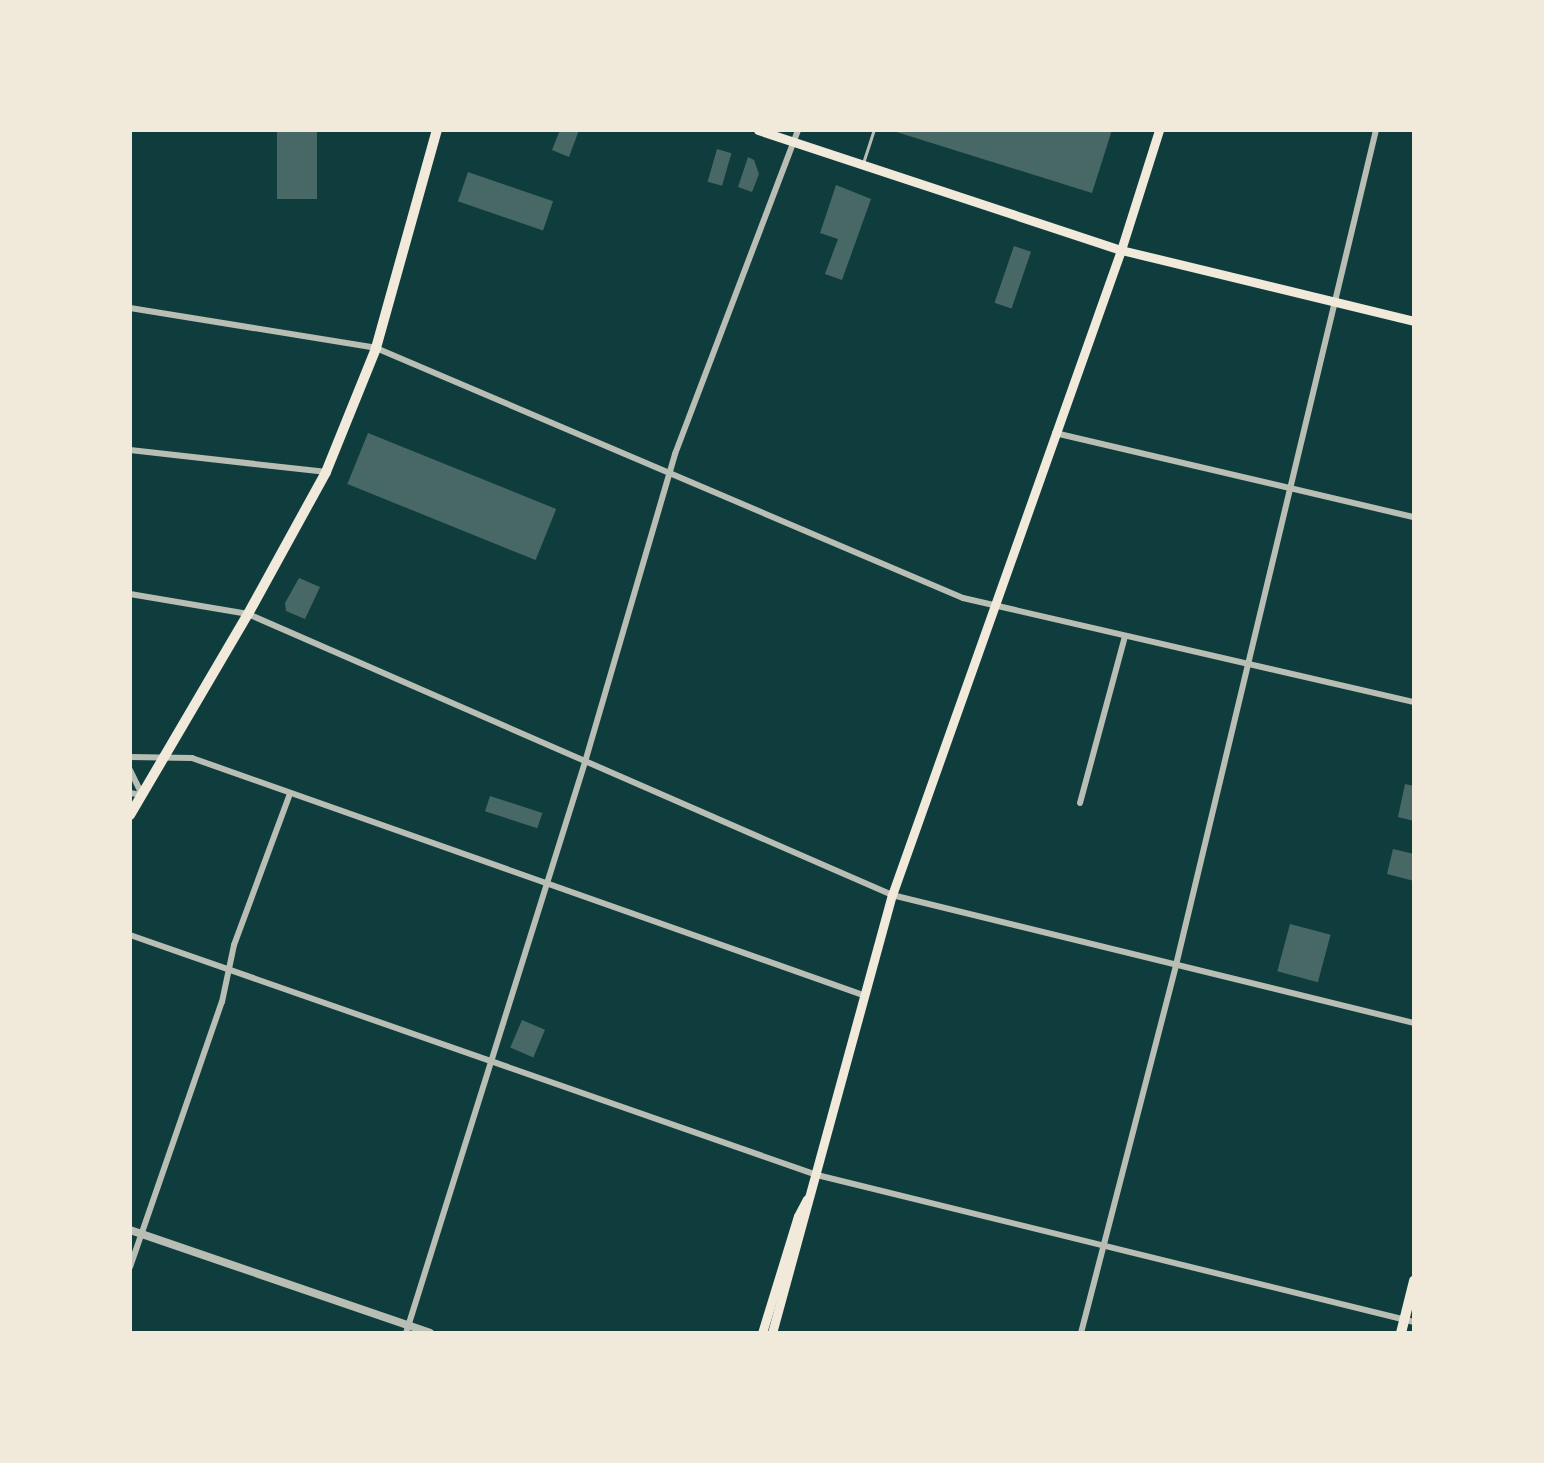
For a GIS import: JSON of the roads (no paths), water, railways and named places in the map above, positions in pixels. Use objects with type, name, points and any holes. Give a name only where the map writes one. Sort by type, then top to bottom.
[{"type":"main road","points":[[130,815],[248,614],[326,472],[376,348],[437,130]]},
{"type":"main road","points":[[758,130],[1121,250],[1414,321]]},
{"type":"main road","points":[[772,1333],[892,895],[1121,250],[1159,130]]},
{"type":"main road","points":[[762,1333],[798,1216],[811,1193]]},
{"type":"main road","points":[[1401,1333],[1409,1321],[1414,1281]]},
{"type":"street","points":[[407,1329],[585,762],[669,475],[798,130]]},
{"type":"street","points":[[1081,1333],[1176,965],[1376,130]]},
{"type":"street","points":[[130,308],[376,348],[963,598],[1414,702]]},
{"type":"street","points":[[1054,432],[1414,517]]},
{"type":"street","points":[[130,450],[326,472]]},
{"type":"street","points":[[130,594],[248,614],[892,895],[1414,1023]]},
{"type":"street","points":[[1080,803],[1125,636]]},
{"type":"street","points":[[130,757],[192,758],[863,995]]},
{"type":"street","points":[[130,770],[142,795]]},
{"type":"street","points":[[130,793],[142,795]]},
{"type":"street","points":[[130,1267],[222,1002],[234,945],[290,794]]},
{"type":"street","points":[[130,935],[491,1064],[817,1175],[1105,1243],[1409,1321]]},
{"type":"street","points":[[130,1230],[407,1329],[430,1333]]},
{"type":"lane","points":[[863,163],[874,130]]}]
